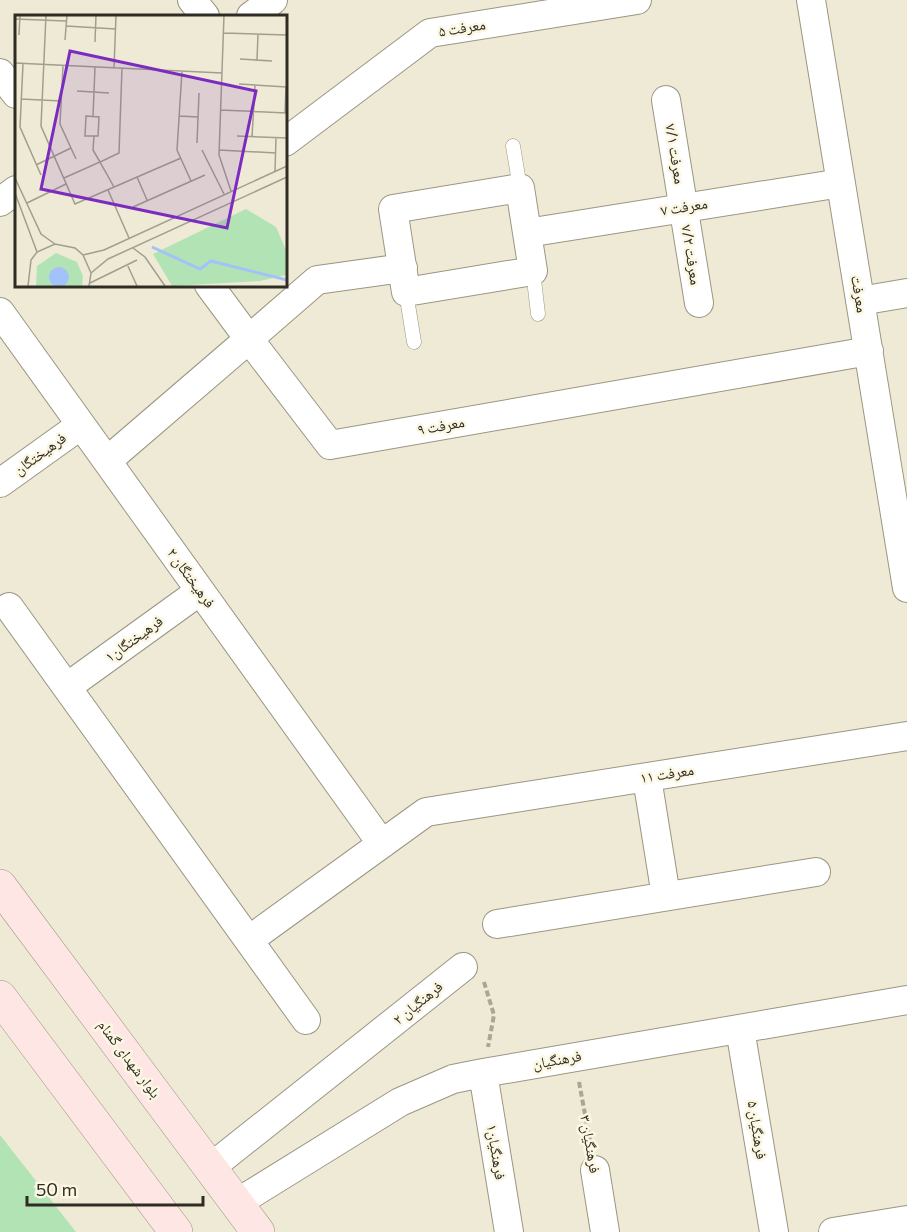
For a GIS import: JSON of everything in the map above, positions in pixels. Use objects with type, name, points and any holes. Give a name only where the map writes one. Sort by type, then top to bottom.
[{"type":"main road","name":"بلوار شهدای گمنام","points":[[0,886],[258,1232]]},
{"type":"main road","points":[[0,997],[176,1232]]},
{"type":"street","points":[[192,0],[204,15]]},
{"type":"street","points":[[252,15],[273,0]]},
{"type":"street","name":"معرفت ۵","points":[[288,132],[430,33],[581,4],[637,0]]},
{"type":"street","name":"معرفت","points":[[811,0],[907,588]]},
{"type":"street","points":[[0,73],[15,93]]},
{"type":"street","name":"معرفت ۷/۱","points":[[666,100],[683,207]]},
{"type":"street","name":"معرفت ۷","points":[[527,233],[841,183]]},
{"type":"street","points":[[107,461],[317,280],[404,280],[533,271],[520,189],[393,209],[404,280]]},
{"type":"street","points":[[0,202],[15,191]]},
{"type":"street","name":"معرفت ۷/۲","points":[[683,207],[699,303]]},
{"type":"street","points":[[210,286],[249,339]]},
{"type":"street","points":[[860,301],[907,293]]},
{"type":"street","name":"فرهیختگان ۲","points":[[0,312],[382,844]]},
{"type":"street","name":"معرفت ۹","points":[[249,339],[330,445],[868,351]]},
{"type":"street","name":"فرهیختگان","points":[[0,483],[81,425]]},
{"type":"street","name":"فرهیختگان۱","points":[[67,687],[200,591]]},
{"type":"street","points":[[9,607],[306,1020]]},
{"type":"street","name":"معرفت ۱۱","points":[[382,844],[426,812],[907,736]]},
{"type":"street","points":[[647,778],[666,896]]},
{"type":"street","points":[[249,940],[382,844]]},
{"type":"street","points":[[497,924],[816,872]]},
{"type":"street","name":"فرهنگیان ۲","points":[[210,1168],[463,967]]},
{"type":"street","name":"فرهنگیان","points":[[237,1203],[400,1102],[453,1079],[907,1000]]},
{"type":"street","name":"فرهنگیان ۵","points":[[740,1029],[774,1232]]},
{"type":"street","name":"فرهنگیان۱","points":[[483,1072],[509,1232]]},
{"type":"street","name":"فرهنگیان ۳","points":[[595,1170],[605,1232]]},
{"type":"street","points":[[833,1232],[907,1220]]},
{"type":"lane","points":[[513,146],[520,189]]},
{"type":"lane","points":[[533,271],[538,314]]},
{"type":"lane","points":[[404,280],[414,342]]},
{"type":"path","points":[[463,967],[481,975],[494,1015],[483,1072]]},
{"type":"path","name":"فرهنگیان ۳","points":[[574,1057],[595,1170]]},
{"type":"green space","points":[[0,1135],[76,1232],[0,1232]]}]
